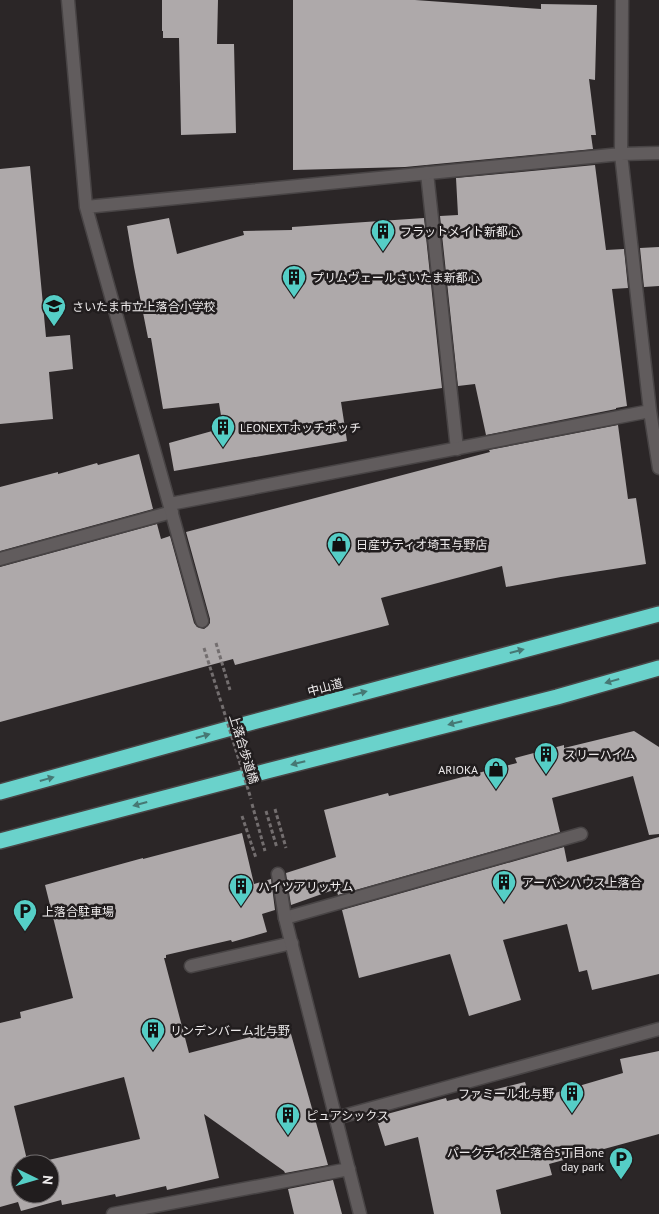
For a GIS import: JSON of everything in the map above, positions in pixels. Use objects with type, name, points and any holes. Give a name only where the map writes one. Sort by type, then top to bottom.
[{"type":"highway","name":"中山道","points":[[0,792],[242,725],[659,614]]},
{"type":"highway","points":[[0,842],[557,697],[659,668]]},
{"type":"street","points":[[68,0],[86,206],[202,621]]},
{"type":"street","points":[[622,0],[620,154],[650,411],[659,468]]},
{"type":"street","points":[[86,206],[620,154],[659,153]]},
{"type":"street","points":[[426,173],[458,449]]},
{"type":"street","points":[[0,559],[171,508],[650,411]]},
{"type":"street","points":[[285,918],[581,834]]},
{"type":"street","points":[[278,874],[285,918],[360,1214]]},
{"type":"street","points":[[191,966],[292,943]]},
{"type":"street","points":[[336,1118],[659,1029]]},
{"type":"street","points":[[113,1214],[349,1169]]},
{"type":"path","points":[[202,621],[210,626],[230,690]]},
{"type":"path","name":"上落合歩道橋","points":[[202,642],[267,857]]},
{"type":"path","points":[[242,816],[258,862],[278,874],[289,859],[275,809]]},
{"type":"path","points":[[266,811],[278,854]]},
{"type":"building","points":[[162,0],[218,0],[217,44],[234,44],[236,133],[181,135],[179,38],[163,38]]},
{"type":"building","points":[[293,0],[415,0],[541,9],[541,4],[597,5],[595,80],[589,79],[596,135],[591,135],[593,149],[405,167],[293,170]]},
{"type":"building","points":[[595,165],[606,250],[624,249],[628,288],[612,289],[627,406],[486,435],[475,384],[458,386],[440,216],[458,215],[456,178]]},
{"type":"building","points":[[30,166],[46,337],[70,335],[73,369],[49,372],[53,419],[0,424],[0,169]]},
{"type":"building","points":[[169,218],[177,254],[244,235],[243,231],[292,230],[292,227],[424,218],[442,388],[341,402],[347,441],[174,471],[169,443],[223,428],[219,403],[163,409],[151,338],[148,338],[127,226]]},
{"type":"building","points":[[659,247],[659,286],[644,287],[640,248]]},
{"type":"building","points":[[618,425],[628,499],[636,498],[646,564],[506,587],[502,566],[381,598],[389,625],[235,665],[233,659],[0,722],[0,567],[157,524],[161,539],[170,536],[194,623],[197,627],[204,629],[210,623],[210,619],[186,532],[490,452],[489,450]]},
{"type":"building","points":[[139,454],[153,509],[0,551],[0,487]]},
{"type":"building","points":[[634,731],[659,747],[659,834],[649,835],[633,776],[552,798],[560,832],[338,895],[336,889],[291,905],[286,873],[336,857],[324,810],[388,793],[389,796],[517,763],[515,758],[564,745],[564,748]]},
{"type":"building","points":[[242,833],[254,884],[271,879],[275,910],[262,914],[267,932],[232,942],[231,940],[166,955],[166,958],[164,958],[189,1053],[289,1027],[328,1165],[285,1173],[204,1114],[219,1178],[167,1190],[166,1186],[116,1197],[115,1194],[62,1205],[60,1200],[60,1157],[140,1139],[124,1077],[14,1106],[26,1154],[10,1154],[11,1204],[0,1207],[0,1023],[21,1018],[20,1012],[73,998],[45,885]]},
{"type":"building","points":[[659,837],[659,974],[592,990],[587,970],[579,972],[567,924],[503,940],[521,1000],[469,1016],[450,954],[359,978],[342,910],[564,847],[567,862]]},
{"type":"building","points":[[659,1051],[659,1134],[549,1164],[552,1175],[496,1190],[501,1214],[434,1214],[418,1137],[385,1146],[376,1117],[446,1098],[447,1101],[525,1082],[531,1100],[623,1073],[620,1059]]},
{"type":"building","points":[[333,1180],[342,1214],[294,1214],[288,1189]]},
{"type":"building","points":[[19,1204],[46,1204],[21,1211]]},
{"type":"place","name":"フラットメイト新都心","points":[[383,252]]},
{"type":"place","name":"プリムヴェールさいたま新都心","points":[[294,298]]},
{"type":"place","name":"さいたま市立上落合小学校","points":[[54,327]]},
{"type":"place","name":"LEONEXTホッチポッチ","points":[[223,448]]},
{"type":"place","name":"日産サティオ埼玉与野店","points":[[339,565]]},
{"type":"place","name":"スリーハイム","points":[[546,775]]},
{"type":"place","name":"ARIOKA","points":[[496,790]]},
{"type":"place","name":"アーバンハウス上落合","points":[[504,903]]},
{"type":"place","name":"ハイツアリッサム","points":[[241,907]]},
{"type":"place","name":"上落合駐車場","points":[[25,932]]},
{"type":"place","name":"リンデンバーム北与野","points":[[153,1051]]},
{"type":"place","name":"ファミール北与野","points":[[572,1114]]},
{"type":"place","name":"ピュアシックス","points":[[288,1136]]},
{"type":"place","name":"パークデイズ上落合5丁目one day park","points":[[621,1180]]}]
